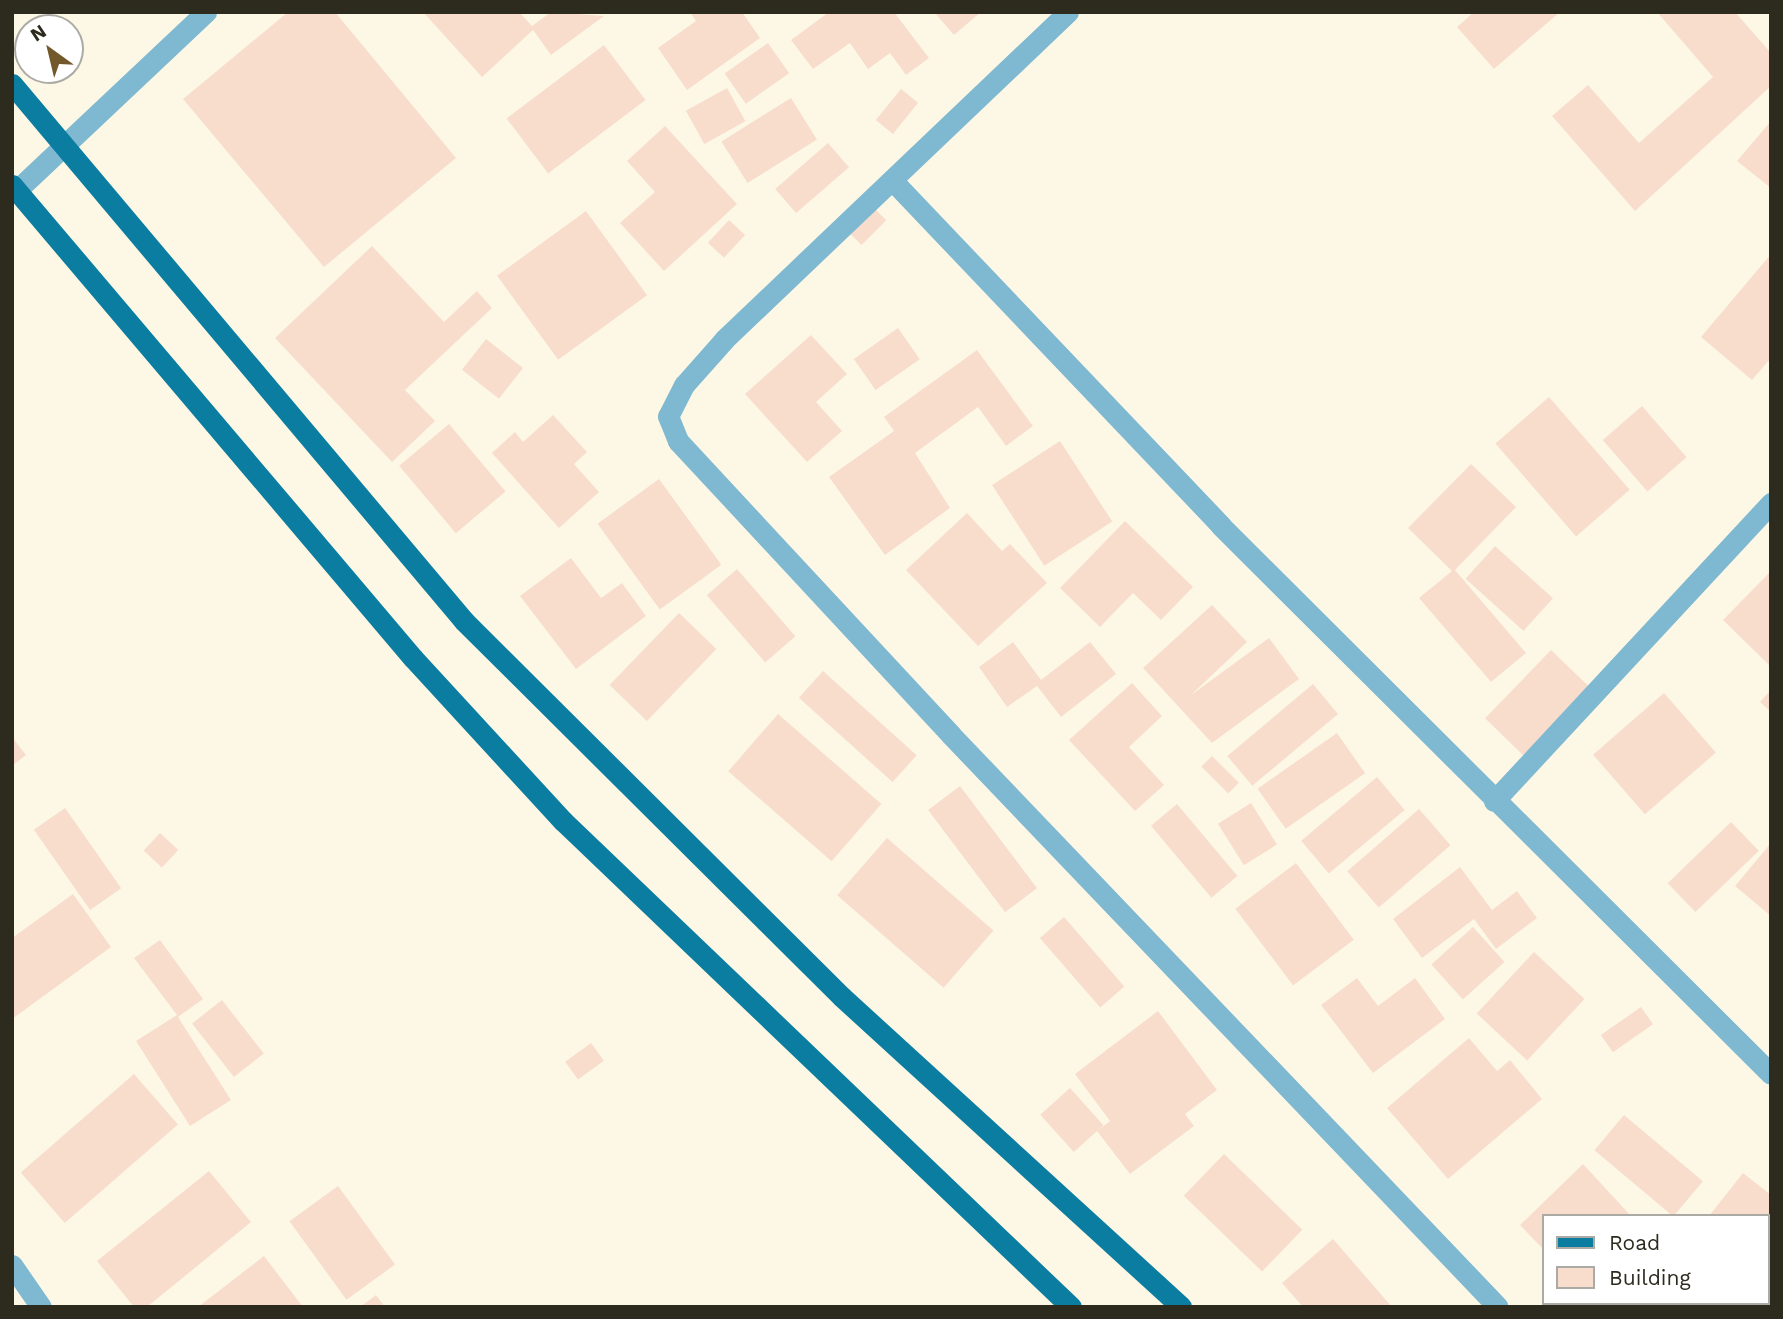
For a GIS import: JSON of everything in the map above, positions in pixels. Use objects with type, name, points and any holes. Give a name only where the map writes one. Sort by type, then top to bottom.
[{"type":"main road","points":[[12,84],[464,621],[842,997],[1181,1307]]},
{"type":"main road","points":[[15,187],[413,658],[563,821],[1071,1307]]},
{"type":"street","points":[[15,187],[65,147],[206,12]]},
{"type":"street","points":[[1068,12],[892,180],[684,385],[668,416],[678,441],[1498,1307]]},
{"type":"street","points":[[892,180],[1221,526],[1771,1074]]},
{"type":"street","points":[[1494,800],[1771,503]]},
{"type":"street","points":[[12,1265],[41,1307]]},
{"type":"building","points":[[288,12],[335,12],[456,158],[324,267],[183,99]]},
{"type":"building","points":[[423,12],[519,12],[532,26],[551,12],[604,16],[551,55],[533,30],[482,77]]},
{"type":"building","points":[[690,12],[742,12],[760,38],[687,90],[658,48],[696,21]]},
{"type":"building","points":[[829,12],[894,12],[929,58],[906,75],[890,53],[868,69],[850,43],[813,69],[791,40]]},
{"type":"building","points":[[934,12],[981,12],[954,35]]},
{"type":"building","points":[[1474,12],[1560,12],[1494,69],[1457,27]]},
{"type":"building","points":[[1657,12],[1735,12],[1771,53],[1771,86],[1635,211],[1552,116],[1588,85],[1639,143],[1713,77]]},
{"type":"building","points":[[768,43],[789,73],[746,104],[725,73]]},
{"type":"building","points":[[604,45],[646,100],[548,174],[507,118]]},
{"type":"building","points":[[727,88],[745,121],[704,144],[686,111]]},
{"type":"building","points":[[901,89],[918,103],[893,134],[876,120]]},
{"type":"building","points":[[791,98],[817,140],[747,183],[721,141]]},
{"type":"building","points":[[1771,121],[1771,188],[1737,161]]},
{"type":"building","points":[[665,126],[737,204],[664,271],[620,223],[655,192],[627,161]]},
{"type":"building","points":[[828,143],[849,167],[796,213],[775,189]]},
{"type":"building","points":[[870,204],[886,220],[862,245],[845,229]]},
{"type":"building","points":[[586,211],[647,295],[558,360],[497,276]]},
{"type":"building","points":[[729,220],[745,235],[724,258],[708,243]]},
{"type":"building","points":[[372,246],[444,322],[477,291],[492,308],[405,390],[435,421],[392,462],[275,338]]},
{"type":"building","points":[[1771,254],[1771,358],[1752,380],[1701,337]]},
{"type":"building","points":[[898,328],[920,359],[876,390],[854,359]]},
{"type":"building","points":[[811,335],[847,374],[816,402],[842,431],[807,462],[745,394]]},
{"type":"building","points":[[486,339],[523,368],[499,399],[462,370]]},
{"type":"building","points":[[977,350],[1033,426],[1006,446],[978,407],[915,453],[950,508],[885,555],[829,477],[894,431],[884,417]]},
{"type":"building","points":[[1549,397],[1630,490],[1576,536],[1495,444]]},
{"type":"building","points":[[1642,406],[1687,457],[1647,491],[1603,440]]},
{"type":"building","points":[[553,415],[587,452],[574,464],[599,492],[559,528],[492,453],[515,432],[523,442]]},
{"type":"building","points":[[449,424],[506,491],[456,533],[399,466]]},
{"type":"building","points":[[1060,441],[1112,522],[1044,566],[992,485]]},
{"type":"building","points":[[1471,464],[1516,507],[1455,570],[1526,653],[1491,682],[1419,598],[1452,571],[1408,528]]},
{"type":"building","points":[[659,479],[721,565],[660,609],[598,524]]},
{"type":"building","points":[[967,513],[1002,551],[1010,544],[1047,583],[978,646],[906,570]]},
{"type":"building","points":[[1125,521],[1193,587],[1161,620],[1133,593],[1100,627],[1060,588]]},
{"type":"building","points":[[1495,546],[1553,598],[1524,631],[1466,579]]},
{"type":"building","points":[[571,558],[601,598],[622,583],[646,616],[576,669],[520,596]]},
{"type":"building","points":[[737,569],[795,636],[765,662],[707,595]]},
{"type":"building","points":[[1771,571],[1771,667],[1723,620]]},
{"type":"building","points":[[1212,605],[1247,642],[1191,695],[1269,638],[1299,679],[1212,743],[1143,668]]},
{"type":"building","points":[[679,613],[716,649],[647,721],[610,685]]},
{"type":"building","points":[[1013,642],[1041,680],[1090,642],[1116,674],[1061,717],[1037,686],[1007,707],[979,667]]},
{"type":"building","points":[[1551,650],[1592,690],[1526,758],[1485,718]]},
{"type":"building","points":[[823,671],[917,755],[893,782],[799,698]]},
{"type":"building","points":[[1132,683],[1162,716],[1129,747],[1164,785],[1135,811],[1069,740]]},
{"type":"building","points":[[1313,684],[1338,714],[1252,786],[1227,756]]},
{"type":"building","points":[[1771,690],[1771,712],[1760,702]]},
{"type":"building","points":[[1664,693],[1716,753],[1645,814],[1593,755]]},
{"type":"building","points":[[778,714],[881,804],[832,861],[728,771]]},
{"type":"building","points":[[1337,733],[1365,773],[1286,829],[1258,789]]},
{"type":"building","points":[[12,737],[26,755],[12,766]]},
{"type":"building","points":[[1212,756],[1239,783],[1228,793],[1201,767]]},
{"type":"building","points":[[1377,777],[1405,810],[1329,874],[1301,841]]},
{"type":"building","points":[[960,786],[1037,888],[1005,912],[928,810]]},
{"type":"building","points":[[1251,803],[1277,845],[1244,865],[1218,824]]},
{"type":"building","points":[[1177,804],[1237,876],[1211,898],[1151,826]]},
{"type":"building","points":[[65,808],[121,888],[90,910],[34,830]]},
{"type":"building","points":[[1419,809],[1450,845],[1379,908],[1347,871]]},
{"type":"building","points":[[1731,822],[1759,851],[1695,912],[1668,883]]},
{"type":"building","points":[[160,833],[178,850],[162,868],[144,851]]},
{"type":"building","points":[[887,838],[993,931],[944,988],[837,895]]},
{"type":"building","points":[[1771,843],[1771,916],[1735,886]]},
{"type":"building","points":[[1296,863],[1354,940],[1293,985],[1235,909]]},
{"type":"building","points":[[1460,867],[1492,910],[1517,891],[1537,918],[1496,949],[1474,919],[1422,958],[1393,919]]},
{"type":"building","points":[[73,894],[111,947],[12,1019],[12,938]]},
{"type":"building","points":[[1064,917],[1124,986],[1100,1007],[1040,938]]},
{"type":"building","points":[[1473,927],[1504,962],[1463,999],[1431,964]]},
{"type":"building","points":[[160,940],[203,999],[178,1017],[231,1100],[190,1126],[136,1041],[177,1015],[134,958]]},
{"type":"building","points":[[1534,952],[1584,999],[1527,1060],[1477,1013]]},
{"type":"building","points":[[1357,978],[1378,1006],[1415,978],[1445,1019],[1373,1073],[1321,1005]]},
{"type":"building","points":[[222,1000],[264,1054],[234,1077],[192,1023]]},
{"type":"building","points":[[1641,1007],[1653,1024],[1613,1052],[1601,1035]]},
{"type":"building","points":[[1158,1011],[1217,1090],[1185,1114],[1194,1126],[1130,1174],[1097,1131],[1110,1121],[1075,1074]]},
{"type":"building","points":[[1469,1038],[1497,1071],[1510,1060],[1542,1099],[1448,1179],[1387,1108]]},
{"type":"building","points":[[591,1043],[604,1061],[578,1080],[565,1062]]},
{"type":"building","points":[[134,1074],[178,1125],[65,1223],[21,1172]]},
{"type":"building","points":[[1070,1088],[1103,1125],[1074,1152],[1040,1115]]},
{"type":"building","points":[[1624,1115],[1703,1181],[1675,1214],[1670,1214],[1594,1150]]},
{"type":"building","points":[[1224,1154],[1302,1230],[1262,1271],[1184,1196]]},
{"type":"building","points":[[1583,1164],[1629,1214],[1542,1214],[1542,1248],[1520,1225]]},
{"type":"building","points":[[209,1171],[251,1222],[147,1307],[134,1307],[97,1261]]},
{"type":"building","points":[[1743,1173],[1771,1195],[1771,1305],[1769,1214],[1711,1214]]},
{"type":"building","points":[[338,1186],[395,1264],[346,1300],[289,1221]]},
{"type":"building","points":[[1333,1239],[1392,1307],[1303,1307],[1282,1283]]},
{"type":"building","points":[[264,1256],[303,1307],[198,1307]]},
{"type":"building","points":[[376,1295],[385,1307],[360,1307]]},
{"type":"building","points":[[1740,1305],[1741,1307],[1701,1307]]}]
